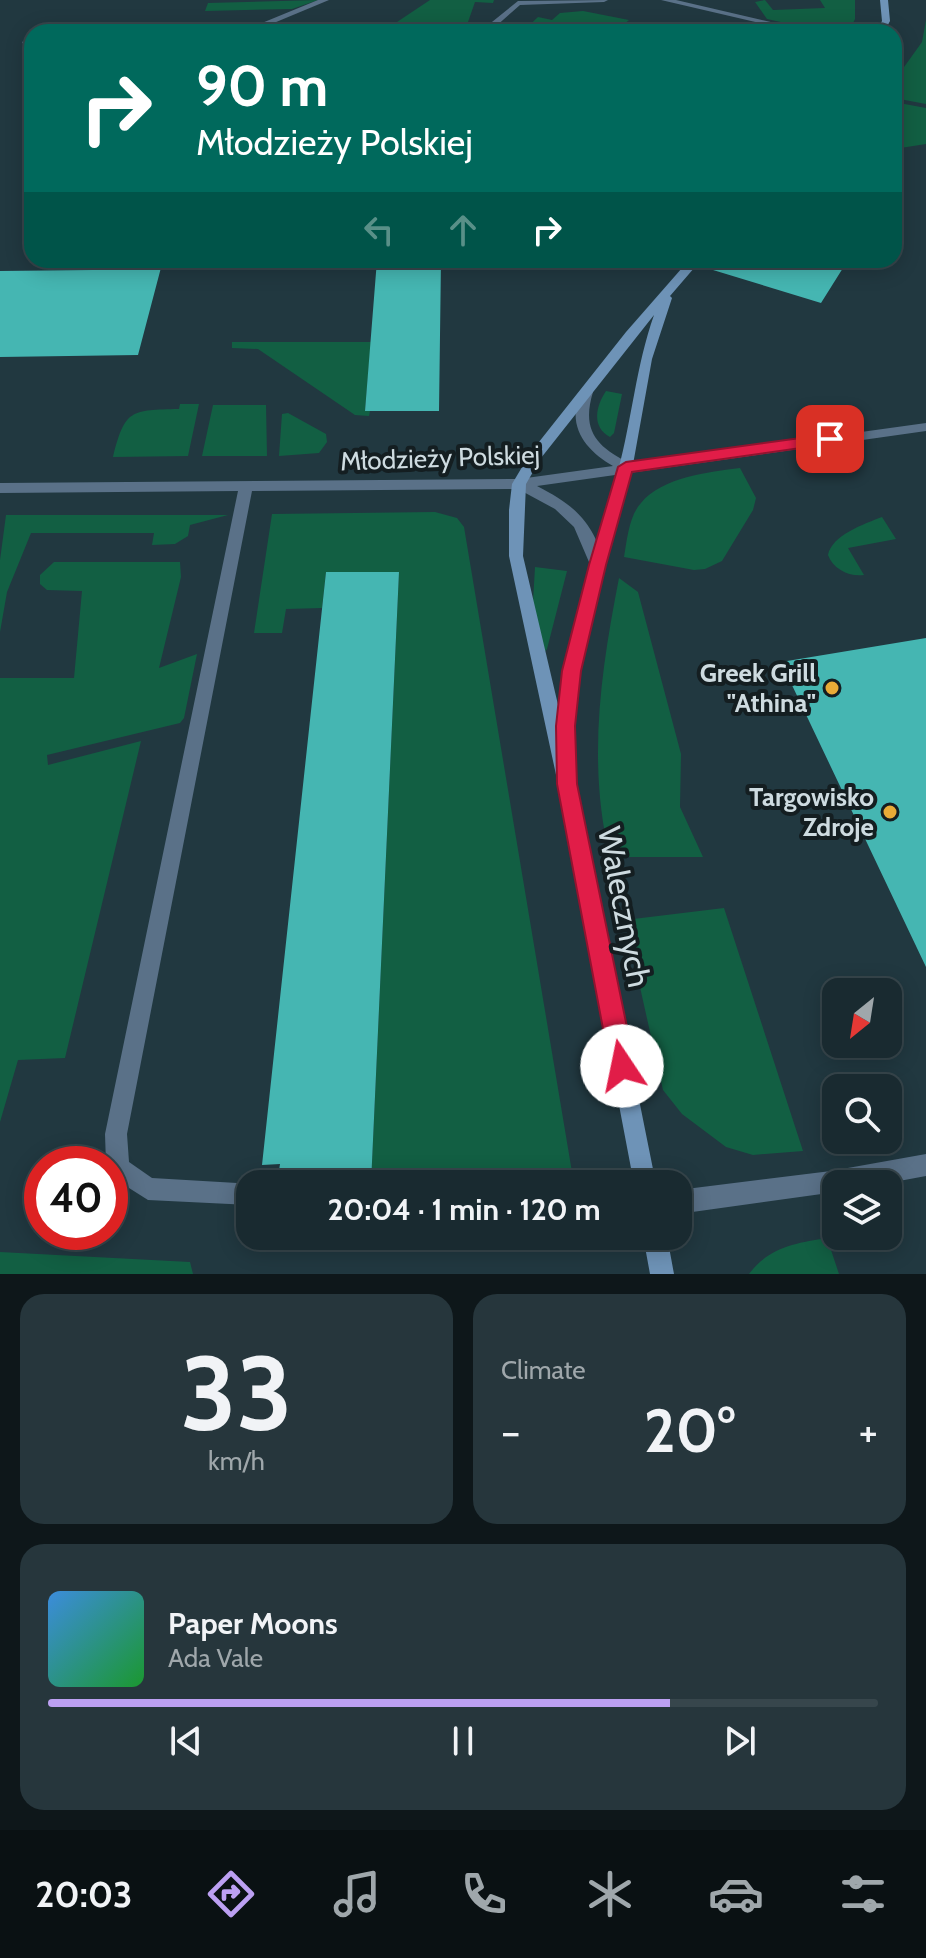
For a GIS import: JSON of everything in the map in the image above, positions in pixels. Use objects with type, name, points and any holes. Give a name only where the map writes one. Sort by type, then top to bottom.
[{"type":"street","points":[[264,24],[325,0]]},
{"type":"street","points":[[493,24],[518,3],[604,0]]},
{"type":"street","points":[[665,0],[774,24]]},
{"type":"street","points":[[884,0],[884,24]]},
{"type":"street","name":"Walecznych","points":[[642,1170],[567,784],[516,556],[519,484],[536,455],[645,317],[689,268]]},
{"type":"street","name":"Walecznych","points":[[567,784],[565,726],[572,671],[597,565],[626,467],[644,366],[667,295]]},
{"type":"street","points":[[587,392],[580,412],[586,437],[599,452],[626,467]]},
{"type":"street","name":"Młodzieży Polskiej","points":[[0,488],[519,484],[926,427]]},
{"type":"street","points":[[519,484],[570,510],[593,546],[597,565]]},
{"type":"street","points":[[236,1193],[148,1189],[118,1168],[116,1134],[246,486]]},
{"type":"street","points":[[692,1200],[831,1182],[926,1165]]},
{"type":"street","points":[[658,1250],[662,1274]]},
{"type":"green space","points":[[318,0],[292,9],[205,11],[208,3]]},
{"type":"green space","points":[[430,0],[494,0],[493,3],[475,2],[468,22],[478,24],[394,24]]},
{"type":"green space","points":[[765,0],[773,10],[825,8],[820,0],[855,0],[855,19],[853,24],[790,24],[767,19],[755,2]]},
{"type":"green space","points":[[583,11],[629,20],[624,24],[531,24],[538,17],[552,20],[560,13]]},
{"type":"green space","points":[[926,20],[926,104],[902,100],[902,70],[922,42]]},
{"type":"green space","points":[[902,104],[926,108],[926,144],[902,148]]},
{"type":"green space","points":[[232,342],[371,342],[365,410],[370,411],[369,416],[355,415],[258,349],[232,348]]},
{"type":"green space","points":[[606,391],[622,394],[614,433],[610,437],[600,428],[597,416]]},
{"type":"green space","points":[[180,404],[199,404],[188,456],[113,457],[122,429],[132,415],[150,410],[179,409]]},
{"type":"green space","points":[[213,405],[266,405],[267,456],[202,456]]},
{"type":"green space","points":[[288,413],[326,434],[327,442],[319,453],[279,456],[282,414]]},
{"type":"green space","points":[[740,468],[756,498],[753,510],[722,561],[705,569],[694,570],[624,557],[634,515],[650,494],[687,477]]},
{"type":"green space","points":[[435,512],[457,518],[464,527],[572,1170],[372,1170],[399,572],[326,572],[322,608],[286,609],[282,633],[254,633],[272,514]]},
{"type":"green space","points":[[6,515],[228,515],[190,525],[188,536],[175,544],[152,545],[154,533],[31,533],[7,592],[0,632],[0,560]]},
{"type":"green space","points":[[882,517],[896,539],[848,548],[864,575],[847,573],[838,568],[828,555],[836,542],[850,531]]},
{"type":"green space","points":[[54,562],[180,562],[181,577],[159,668],[197,654],[184,718],[180,723],[47,755],[48,765],[141,741],[65,1058],[18,1060],[0,1122],[0,678],[74,678],[82,591],[47,590],[40,584],[40,575]]},
{"type":"green space","points":[[535,567],[567,571],[547,649],[543,654],[533,602]]},
{"type":"green space","points":[[619,578],[638,592],[681,754],[680,807],[703,857],[610,857],[599,787],[599,717]]},
{"type":"green space","points":[[724,908],[803,1151],[753,1155],[726,1147],[682,1114],[663,1090],[625,920]]},
{"type":"green space","points":[[822,1239],[822,1250],[831,1250],[839,1274],[749,1274],[774,1252],[794,1244]]},
{"type":"green space","points":[[0,1252],[190,1262],[193,1274],[0,1274]]},
{"type":"building","points":[[161,268],[138,355],[0,357],[0,271]]},
{"type":"building","points":[[376,268],[441,268],[439,411],[365,411]]},
{"type":"building","points":[[713,268],[843,268],[821,303]]},
{"type":"building","points":[[326,572],[399,572],[372,1170],[279,1170],[280,1164],[262,1165]]},
{"type":"building","name":"Targowisko Zdroje","points":[[926,638],[926,967],[781,662]]},
{"type":"place","name":"Greek Grill \"Athina\"","points":[[832,688]]},
{"type":"place","name":"Targowisko Zdroje","points":[[890,812]]},
{"type":"route","points":[[622,1066],[567,784],[565,726],[572,671],[597,565],[626,467],[830,439]]}]
